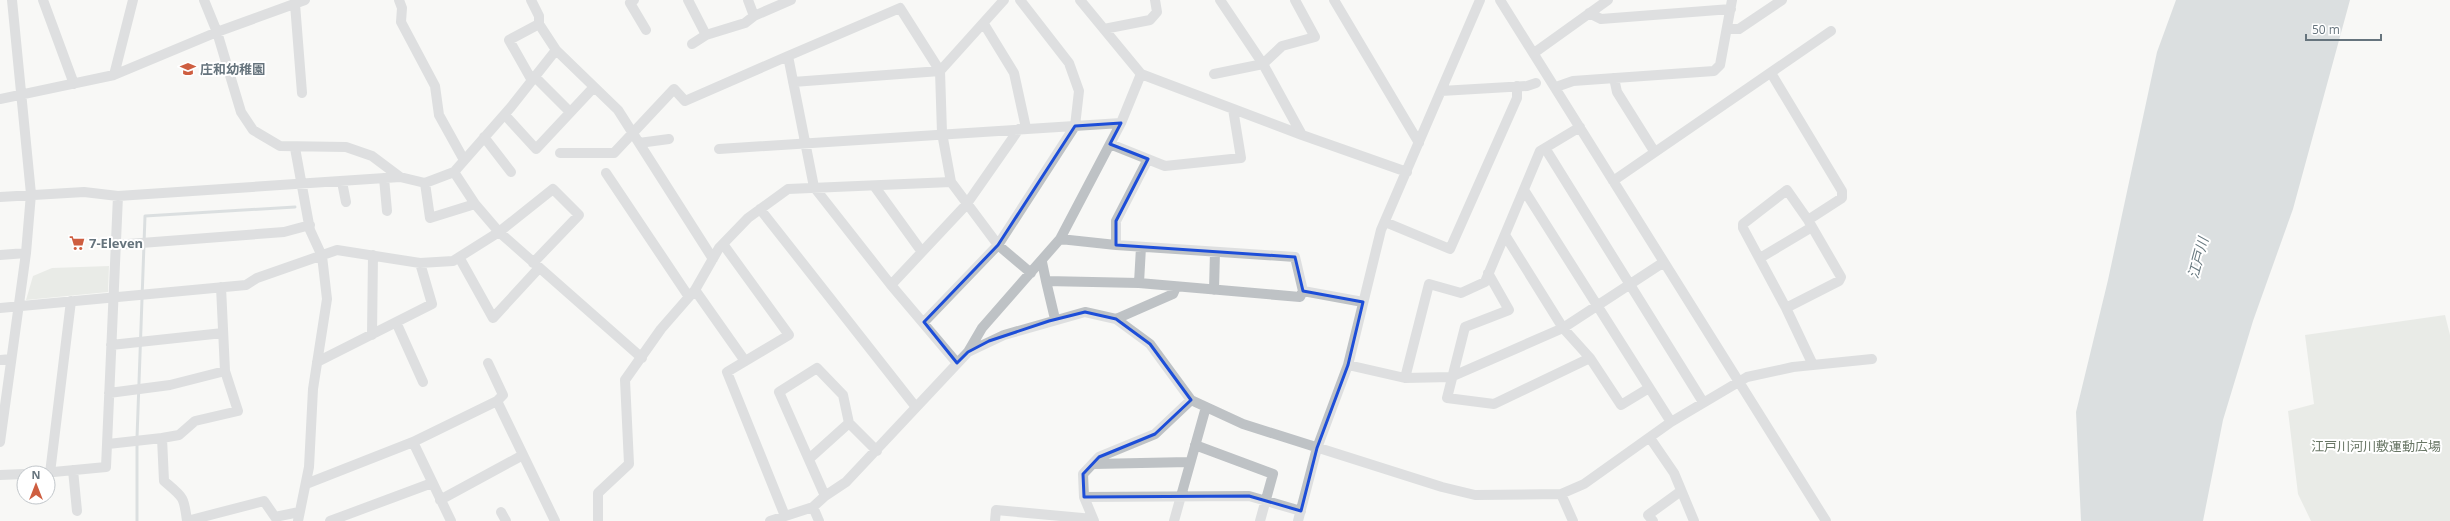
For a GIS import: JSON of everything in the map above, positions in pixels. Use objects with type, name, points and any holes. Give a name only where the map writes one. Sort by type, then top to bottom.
[{"type":"street","points":[[0,442],[2,416],[26,253],[31,194],[12,0]]},
{"type":"street","points":[[43,0],[74,84]]},
{"type":"street","points":[[114,75],[133,0]]},
{"type":"street","points":[[204,0],[217,32],[241,112],[254,130],[263,137],[280,146],[294,148],[346,147],[372,156],[400,177]]},
{"type":"street","points":[[399,0],[402,8],[401,22],[435,86],[439,115],[464,160]]},
{"type":"street","points":[[531,0],[539,16],[539,24],[556,50],[618,110],[713,259]]},
{"type":"street","points":[[634,0],[630,3],[646,30]]},
{"type":"street","points":[[688,0],[706,35]]},
{"type":"street","points":[[748,0],[754,16]]},
{"type":"street","points":[[692,44],[706,35],[745,23],[754,16],[791,0]]},
{"type":"street","points":[[793,82],[940,71],[984,24],[1004,0]]},
{"type":"street","points":[[924,322],[998,245],[1075,126],[1079,91],[1069,63],[1020,0]]},
{"type":"street","points":[[1080,0],[1141,74],[1302,135],[1407,172]]},
{"type":"street","points":[[1104,29],[1150,20],[1157,12],[1155,0]]},
{"type":"street","points":[[1220,0],[1262,64],[1302,135]]},
{"type":"street","points":[[1214,74],[1262,64],[1282,46],[1315,37],[1295,0]]},
{"type":"street","points":[[1334,0],[1419,143]]},
{"type":"street","points":[[1298,521],[1317,448],[1348,365],[1363,302],[1385,222],[1480,0]]},
{"type":"street","points":[[1500,0],[1556,86],[1613,181],[1741,382],[1824,520]]},
{"type":"street","points":[[1534,53],[1608,0]]},
{"type":"street","points":[[1727,29],[1739,29],[1782,0]]},
{"type":"street","points":[[0,99],[114,75],[217,32],[300,2],[302,93]]},
{"type":"street","points":[[1556,86],[1573,81],[1714,71],[1720,65],[1731,4],[1601,19],[1589,13]]},
{"type":"street","points":[[560,153],[614,153],[632,132],[674,89],[685,101],[900,8],[940,71],[942,133],[951,182],[966,205],[998,245],[1031,273]]},
{"type":"street","points":[[539,24],[509,40],[530,77],[535,77],[570,112]]},
{"type":"street","points":[[890,285],[966,205],[1022,128],[1014,73],[984,24]]},
{"type":"street","points":[[1613,181],[1654,151],[1831,31]]},
{"type":"street","points":[[0,196],[84,192],[118,196],[400,177],[425,183],[454,172],[505,114],[556,50]]},
{"type":"street","points":[[788,56],[814,187],[890,285],[924,322],[957,363]]},
{"type":"street","points":[[1760,258],[1810,223],[1842,198],[1841,186],[1771,73]]},
{"type":"street","points":[[770,521],[813,507],[825,496],[846,482],[877,451],[915,406],[968,352],[982,328],[1042,262],[1060,239],[1121,123],[1141,74]]},
{"type":"street","points":[[1614,78],[1617,92],[1654,151]]},
{"type":"street","points":[[1441,91],[1518,86],[1536,83]]},
{"type":"street","points":[[505,114],[536,150],[594,86]]},
{"type":"street","points":[[1385,222],[1450,249],[1517,98],[1518,86]]},
{"type":"street","points":[[1110,144],[1166,166],[1241,158],[1233,109]]},
{"type":"street","points":[[719,149],[942,133],[1121,123]]},
{"type":"street","points":[[1405,378],[1429,284],[1461,293],[1485,282],[1540,151],[1580,127]]},
{"type":"street","points":[[484,137],[511,172]]},
{"type":"street","points":[[639,142],[669,139]]},
{"type":"street","points":[[162,438],[164,481],[181,495],[185,502],[187,521],[264,501],[275,517],[299,516],[306,484],[313,389],[327,299],[322,256],[310,225],[294,148]]},
{"type":"street","points":[[1545,148],[1703,402]]},
{"type":"street","points":[[1116,245],[1116,221],[1148,159]]},
{"type":"street","points":[[454,172],[475,204],[499,232],[642,358]]},
{"type":"street","points":[[606,173],[692,293],[745,361]]},
{"type":"street","points":[[384,178],[387,212]]},
{"type":"street","points":[[342,182],[346,202]]},
{"type":"street","points":[[598,521],[598,493],[629,464],[624,380],[642,358],[661,329],[692,293],[723,244],[748,218],[788,189],[814,187],[875,187],[951,182]]},
{"type":"street","points":[[425,183],[430,218],[475,204]]},
{"type":"street","points":[[875,187],[922,252]]},
{"type":"street","points":[[0,308],[246,285],[257,278],[337,250],[420,263],[453,261],[459,257],[499,232],[552,189],[579,215],[493,318],[459,257]]},
{"type":"street","points":[[1524,190],[1596,306],[1671,422]]},
{"type":"street","points":[[1786,308],[1839,281],[1841,277],[1810,223],[1787,190],[1743,224],[1743,228],[1786,308],[1813,365]]},
{"type":"street","points":[[56,472],[106,467],[118,196]]},
{"type":"street","points":[[760,209],[915,406]]},
{"type":"street","points":[[115,245],[284,232],[310,225]]},
{"type":"street","points":[[1505,235],[1564,328],[1590,358],[1621,405],[1649,388]]},
{"type":"street","points":[[1046,281],[1138,283],[1300,297],[1303,291],[1295,257],[1141,247],[1060,239]]},
{"type":"street","points":[[723,244],[789,335],[727,372],[727,378],[785,516]]},
{"type":"street","points":[[1138,283],[1141,247]]},
{"type":"street","points":[[1214,290],[1215,252]]},
{"type":"street","points":[[0,255],[26,253]]},
{"type":"street","points":[[372,335],[373,255]]},
{"type":"street","points":[[1042,262],[1055,319]]},
{"type":"street","points":[[1348,365],[1405,378],[1451,378],[1564,328],[1664,262]]},
{"type":"street","points":[[317,362],[432,304],[420,263]]},
{"type":"street","points":[[1488,273],[1509,310],[1464,327],[1447,398],[1494,404],[1590,358]]},
{"type":"street","points":[[108,444],[179,436],[195,421],[238,411],[226,371],[221,287]]},
{"type":"street","points":[[1116,319],[1173,294],[1176,287]]},
{"type":"street","points":[[1303,291],[1363,302]]},
{"type":"street","points":[[47,465],[71,301]]},
{"type":"street","points":[[968,352],[1004,335],[1055,319],[1086,312],[1116,319],[1150,344],[1191,400],[1243,424],[1442,487],[1475,495],[1561,494],[1584,484],[1671,422],[1703,402],[1741,382],[1747,377],[1813,365],[1872,359]]},
{"type":"street","points":[[396,322],[423,382]]},
{"type":"street","points":[[111,345],[223,333]]},
{"type":"street","points":[[0,360],[11,359]]},
{"type":"street","points":[[306,484],[414,442],[497,401],[503,396],[488,363]]},
{"type":"street","points":[[825,496],[810,459],[779,392],[817,368],[843,396],[849,423],[877,451]]},
{"type":"street","points":[[110,394],[170,385],[226,371]]},
{"type":"street","points":[[995,521],[996,510],[1044,518],[1094,520],[1084,497],[1083,474],[1099,457],[1155,434],[1191,400]]},
{"type":"street","points":[[497,401],[555,521]]},
{"type":"street","points":[[1174,521],[1189,462],[1206,407]]},
{"type":"street","points":[[810,459],[849,423]]},
{"type":"street","points":[[1650,438],[1674,473],[1694,521]]},
{"type":"street","points":[[414,442],[440,500],[452,521]]},
{"type":"street","points":[[1195,445],[1273,474],[1260,521]]},
{"type":"street","points":[[440,500],[523,455]]},
{"type":"street","points":[[1093,464],[1189,462]]},
{"type":"street","points":[[73,470],[77,511]]},
{"type":"street","points":[[0,476],[16,475]]},
{"type":"street","points":[[330,521],[432,483]]},
{"type":"street","points":[[1653,521],[1648,515],[1681,491]]},
{"type":"street","points":[[1561,494],[1573,521]]},
{"type":"street","points":[[1084,497],[1249,496],[1301,511]]},
{"type":"street","points":[[813,507],[819,521]]},
{"type":"highlighted area","points":[[1121,123],[1110,144],[1148,159],[1116,221],[1116,245],[1295,257],[1303,291],[1363,302],[1348,365],[1317,448],[1301,511],[1249,496],[1084,497],[1083,474],[1099,457],[1155,434],[1191,400],[1150,344],[1116,319],[1085,312],[1049,321],[989,341],[968,352],[957,363],[924,322],[998,245],[1075,126]]},
{"type":"green space","points":[[109,266],[108,292],[26,300],[33,276],[52,268]]},
{"type":"green space","name":"江戸川河川敷運動広場","points":[[2445,315],[2450,335],[2450,521],[2311,521],[2298,494],[2288,411],[2314,404],[2305,335]]},
{"type":"water","name":"江戸川","points":[[2176,0],[2350,0],[2293,209],[2253,321],[2223,420],[2203,521],[2081,521],[2076,412],[2108,280],[2157,52]]},
{"type":"waterway","points":[[137,438],[145,216],[295,207]]},
{"type":"waterway","points":[[137,444],[137,521]]},
{"type":"place","name":"庄和幼稚園","points":[[188,69]]},
{"type":"place","name":"7-Eleven","points":[[77,243]]}]
